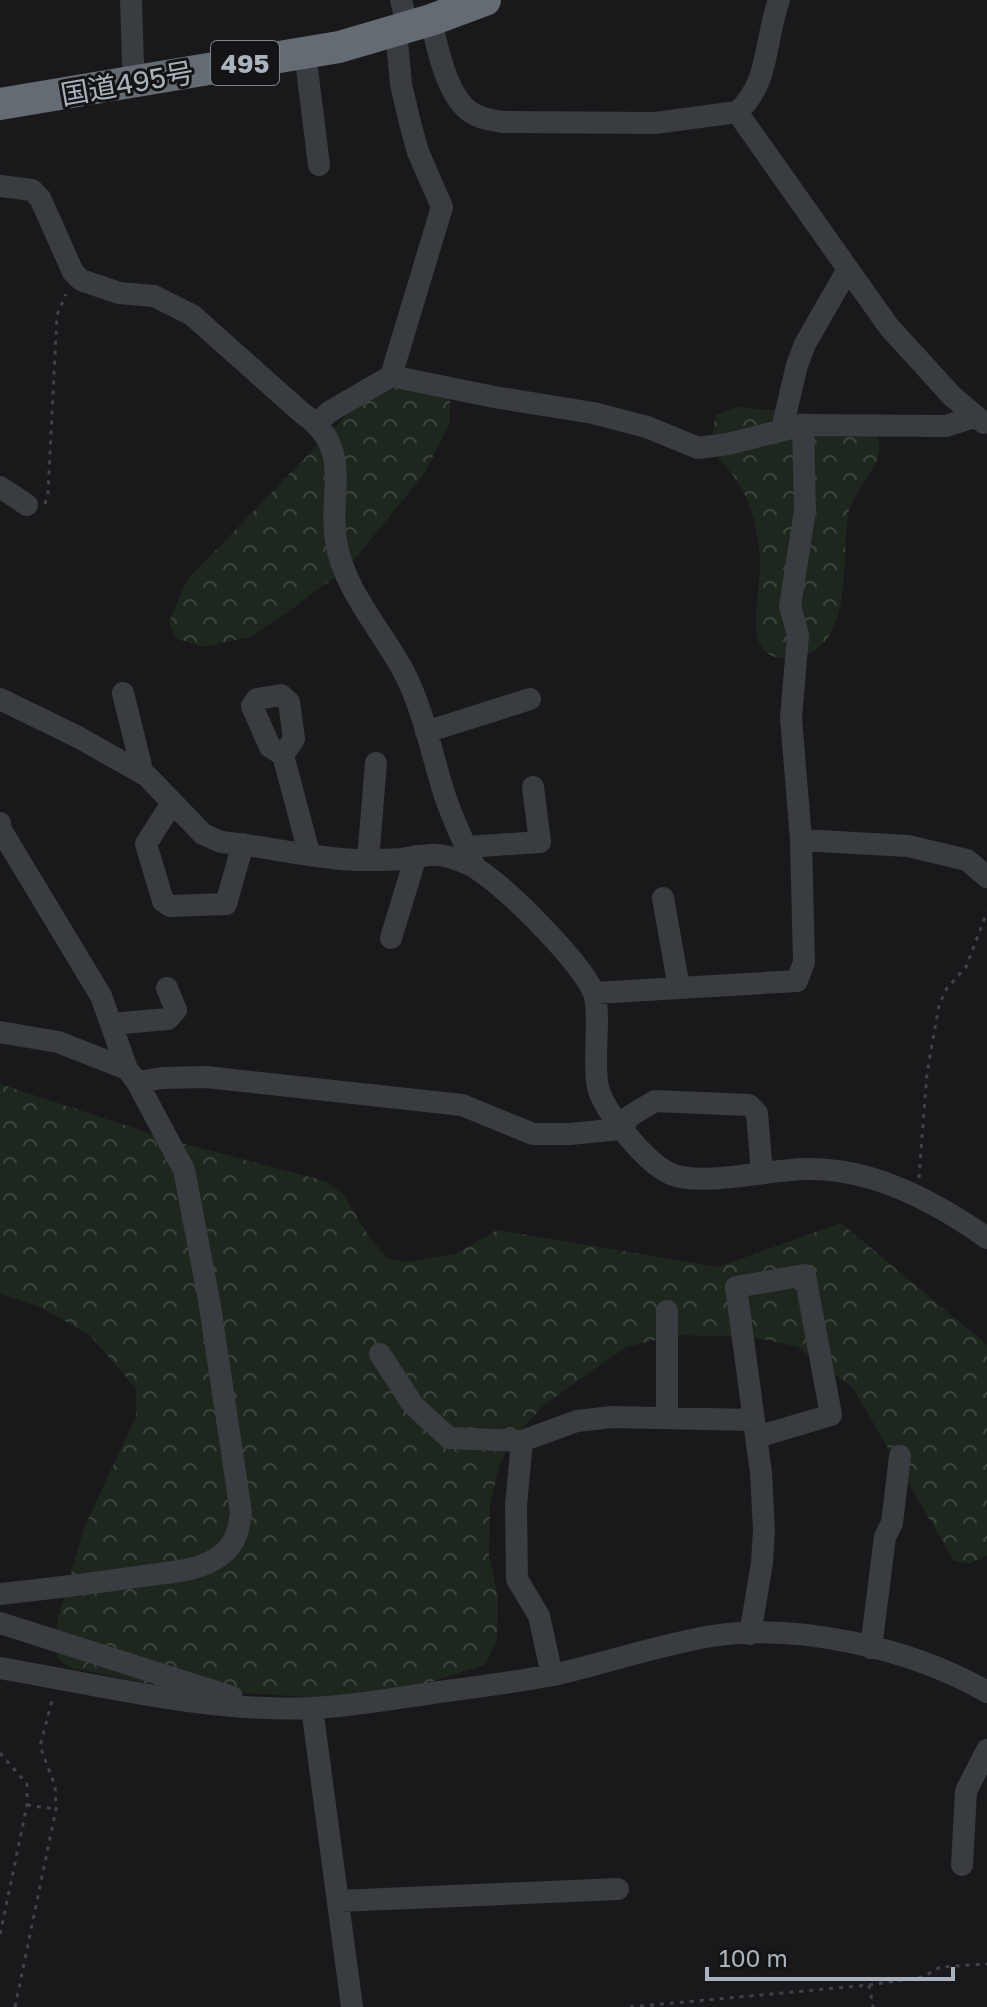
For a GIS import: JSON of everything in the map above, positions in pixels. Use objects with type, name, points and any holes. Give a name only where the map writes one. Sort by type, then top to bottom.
[{"type":"highway","name":"国道495号","points":[[0,86],[332,32],[485,0]]},
{"type":"highway","name":"国道495号","points":[[0,104],[339,47],[414,13]]},
{"type":"street","points":[[131,0],[133,64]]},
{"type":"street","points":[[414,13],[458,98],[470,112],[487,120],[655,123],[737,112],[745,105],[763,73],[779,0]]},
{"type":"street","points":[[391,376],[442,207],[414,138],[401,84],[414,13]]},
{"type":"street","points":[[305,53],[319,165]]},
{"type":"street","points":[[737,112],[889,327],[980,421]]},
{"type":"street","points":[[0,186],[32,190],[40,198],[73,272],[81,280],[119,293],[154,296],[192,315],[317,423],[329,441],[336,462],[335,541],[341,560],[358,597],[407,677],[445,797],[470,857],[559,945],[595,993],[598,1088],[621,1129],[636,1146],[670,1174],[698,1178],[795,1169],[856,1174],[907,1190],[952,1213],[987,1238]]},
{"type":"street","points":[[595,993],[797,981],[804,962],[801,840],[791,718],[798,635],[790,606],[805,511],[793,427],[797,365],[805,344],[848,269]]},
{"type":"street","points":[[317,423],[329,412],[391,376],[593,413],[647,427],[698,448],[728,444],[793,427],[946,426],[980,421]]},
{"type":"street","points":[[0,487],[27,505]]},
{"type":"street","points":[[123,693],[143,774]]},
{"type":"street","points":[[0,699],[78,737],[143,774],[203,834],[221,842],[368,860],[416,856],[470,857],[540,842],[533,787]]},
{"type":"street","points":[[426,732],[530,699]]},
{"type":"street","points":[[283,755],[309,853]]},
{"type":"street","points":[[368,860],[376,763]]},
{"type":"street","points":[[172,803],[146,844],[163,901],[170,906],[226,904],[243,844]]},
{"type":"street","points":[[0,823],[1,830],[101,996],[132,1075],[184,1170],[232,1441],[241,1512],[233,1544],[219,1557],[194,1568],[86,1585],[0,1594]]},
{"type":"street","points":[[801,840],[908,846],[967,860],[987,877]]},
{"type":"street","points":[[391,938],[416,856]]},
{"type":"street","points":[[663,898],[679,988]]},
{"type":"street","points":[[111,1024],[168,1019],[176,1010],[167,988]]},
{"type":"street","points":[[0,1032],[58,1042],[132,1075],[206,1077],[462,1105],[533,1134],[621,1129],[630,1116],[655,1101],[749,1105],[757,1113],[762,1173]]},
{"type":"street","points":[[380,1354],[413,1405],[449,1438],[522,1441],[577,1421],[612,1417],[667,1417],[755,1428],[831,1415],[805,1275],[736,1287],[755,1428],[764,1529],[762,1563],[750,1634]]},
{"type":"street","points":[[667,1311],[667,1417]]},
{"type":"street","points":[[522,1441],[516,1505],[517,1579],[539,1616],[552,1675]]},
{"type":"street","points":[[871,1648],[885,1537],[892,1523],[900,1456]]},
{"type":"street","points":[[0,1623],[260,1706]]},
{"type":"street","points":[[0,1668],[199,1702],[312,1708],[552,1675],[702,1638],[771,1633],[828,1639],[897,1654],[987,1692]]},
{"type":"street","points":[[312,1708],[352,2007]]},
{"type":"street","points":[[962,1865],[966,1791],[987,1750]]},
{"type":"street","points":[[338,1901],[618,1889]]},
{"type":"path","points":[[27,505],[39,508],[46,503],[57,315],[77,276]]},
{"type":"path","points":[[920,1180],[927,1073],[939,1005],[947,988],[966,967],[987,912]]},
{"type":"path","points":[[15,2007],[56,1809],[55,1786],[40,1746],[59,1678]]},
{"type":"path","points":[[0,1753],[27,1784],[27,1805],[0,1935]]},
{"type":"path","points":[[27,1805],[56,1809]]},
{"type":"path","points":[[630,2007],[869,1985],[923,1977],[940,1967],[987,1964]]},
{"type":"path","points":[[869,1985],[873,2007]]},
{"type":"green space","points":[[406,382],[450,397],[450,422],[424,474],[349,566],[250,637],[203,647],[175,638],[169,622],[187,580],[366,395]]},
{"type":"green space","points":[[738,407],[863,419],[875,432],[879,444],[874,467],[848,515],[843,582],[834,626],[824,643],[807,654],[775,657],[765,651],[758,639],[760,554],[755,526],[744,492],[716,454],[713,440],[716,415]]},
{"type":"green space","points":[[0,1084],[167,1139],[325,1181],[343,1194],[370,1238],[388,1259],[406,1262],[456,1254],[497,1230],[718,1267],[841,1223],[987,1345],[987,1556],[969,1564],[954,1561],[853,1388],[798,1347],[754,1337],[676,1335],[626,1347],[544,1405],[510,1442],[500,1463],[490,1504],[489,1556],[498,1597],[497,1641],[484,1665],[371,1701],[169,1688],[72,1668],[57,1659],[57,1621],[84,1528],[136,1417],[136,1389],[90,1335],[38,1306],[0,1294]]}]
